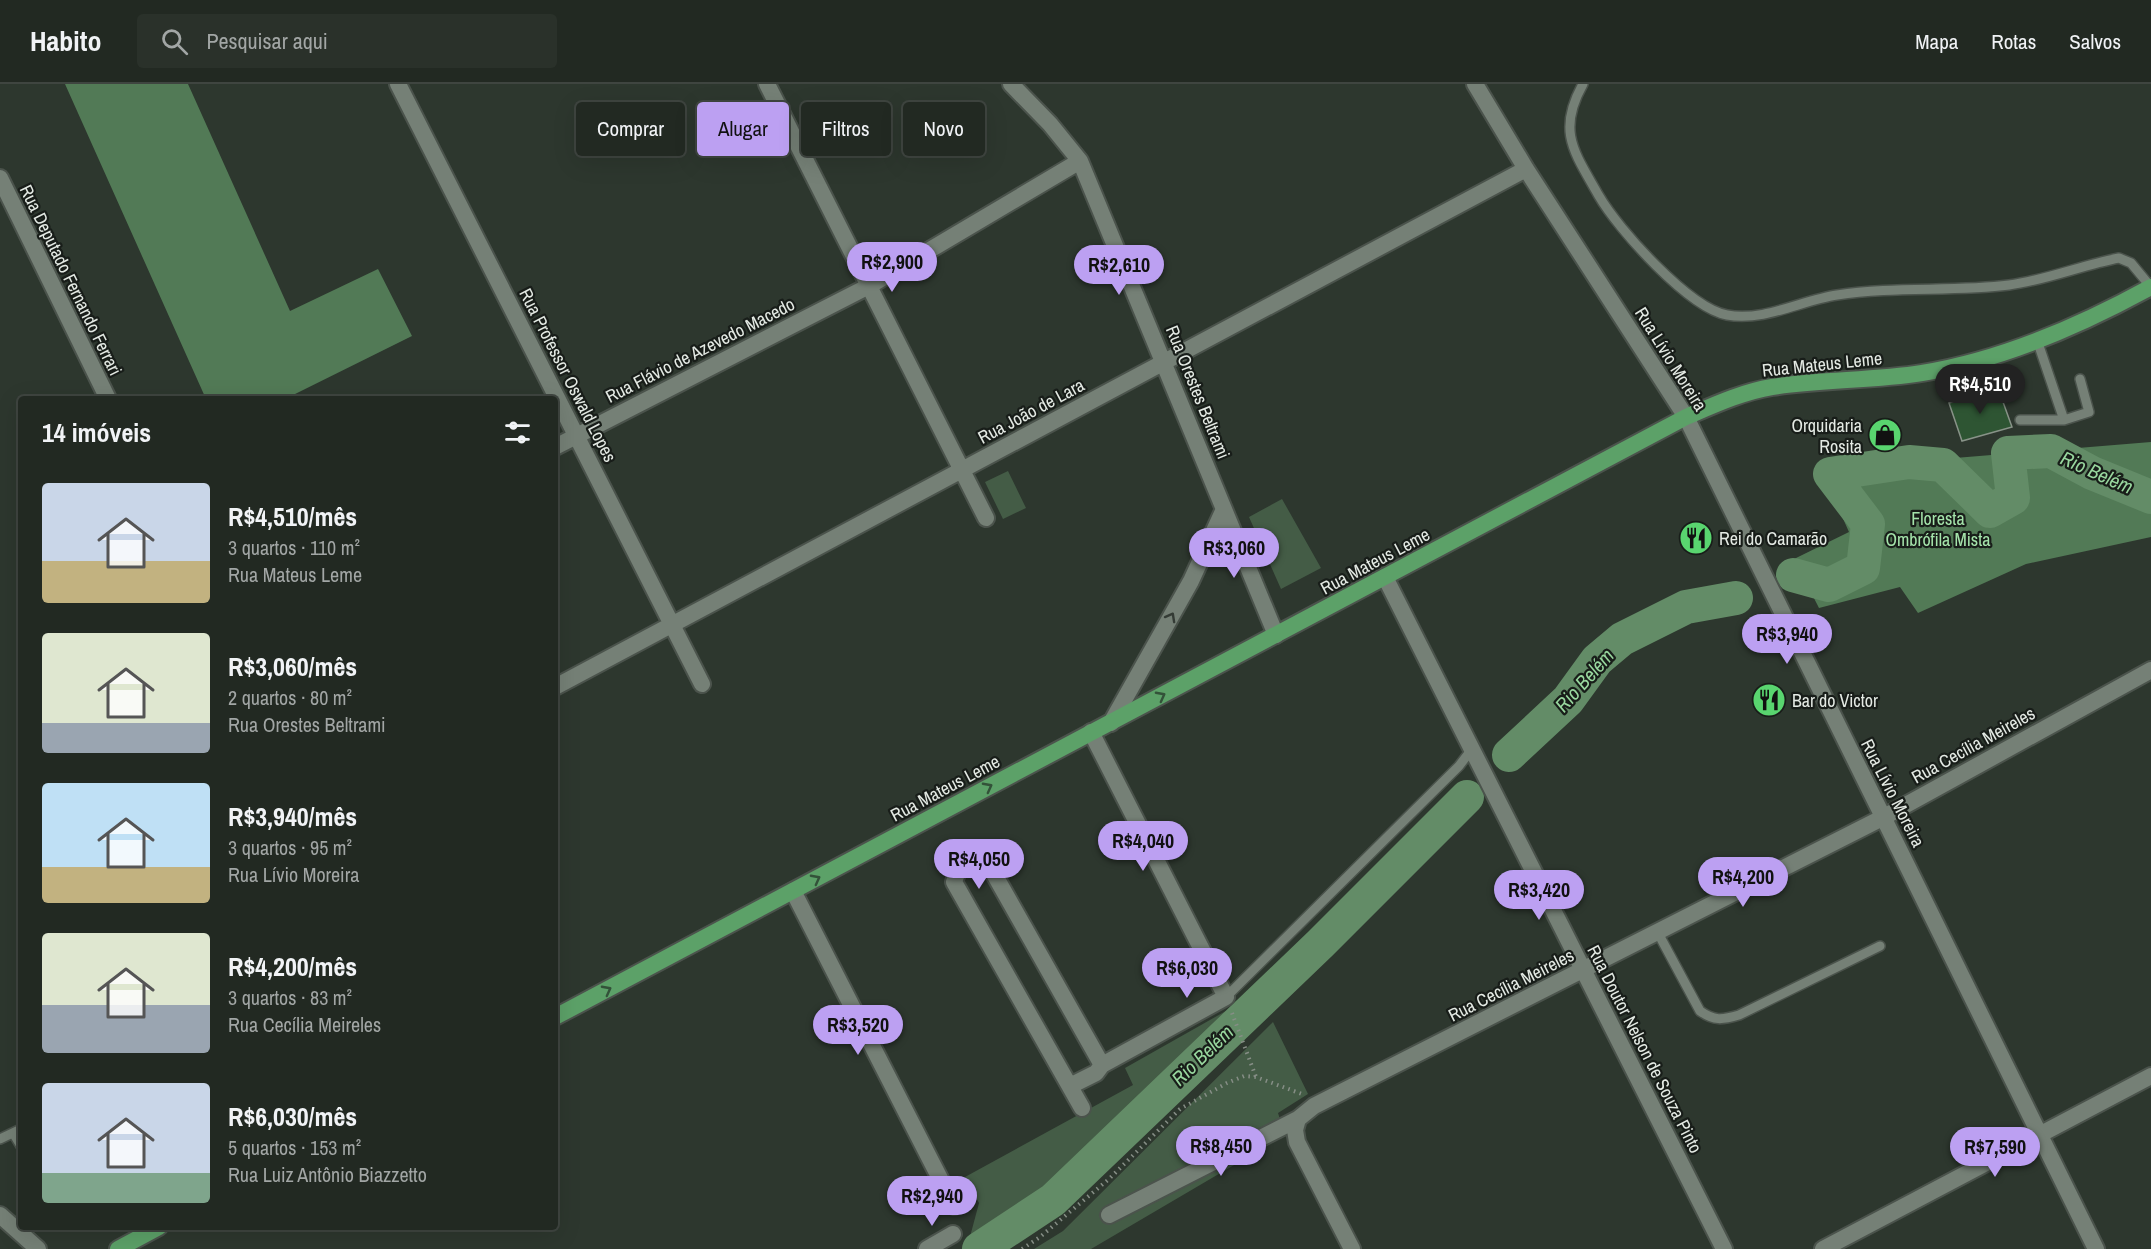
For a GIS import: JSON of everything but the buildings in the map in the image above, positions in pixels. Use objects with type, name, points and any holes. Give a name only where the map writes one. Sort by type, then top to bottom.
[{"type":"main road","name":"Rua Mateus Leme","points":[[558,1015],[1686,417],[1769,387],[1921,373],[1959,365],[2037,340],[2084,321],[2151,287]]},
{"type":"main road","points":[[118,1249],[153,1230]]},
{"type":"street","name":"Rua Professor Oswald Lopes","points":[[398,84],[556,396]]},
{"type":"street","points":[[767,84],[986,518]]},
{"type":"street","name":"Rua Orestes Beltrami","points":[[1011,84],[1056,130],[1080,161],[1276,635]]},
{"type":"street","name":"Rua Lívio Moreira","points":[[1475,84],[1526,169],[1686,417],[1776,605],[1884,817],[2038,1136],[2096,1249]]},
{"type":"street","name":"Rua Flávio de Azevedo Macedo","points":[[558,445],[869,286],[1080,161]]},
{"type":"street","name":"Rua João de Lara","points":[[558,685],[1526,169]]},
{"type":"street","name":"Rua Deputado Fernando Ferrari","points":[[0,178],[107,396]]},
{"type":"street","name":"Rua Professor Oswald Lopes","points":[[558,400],[702,684]]},
{"type":"street","points":[[1111,723],[1191,581],[1224,509]]},
{"type":"street","name":"Rua Doutor Nelson de Souza Pinto","points":[[1385,577],[1724,1249]]},
{"type":"street","name":"Rua Cecília Meireles","points":[[1109,1215],[1298,1119],[1314,1106],[1884,817],[2151,670]]},
{"type":"street","points":[[1070,1086],[1096,1073],[1102,1065],[1226,997],[1091,732]]},
{"type":"street","points":[[1082,1108],[954,882],[963,865],[973,860],[983,860],[989,865],[1102,1065]]},
{"type":"street","points":[[793,891],[954,1206]]},
{"type":"street","points":[[1823,1249],[2151,1076]]},
{"type":"street","points":[[1298,1119],[1295,1130],[1297,1142],[1352,1249]]},
{"type":"street","points":[[0,1215],[17,1233],[38,1249]]},
{"type":"street","points":[[927,1249],[953,1234]]},
{"type":"lane","points":[[1583,84],[1575,99],[1569,121],[1571,146],[1608,212],[1662,272],[1698,301],[1726,315],[1757,315],[1836,295],[2008,285],[2120,258],[2131,263],[2151,287]]},
{"type":"lane","points":[[2037,340],[2064,420]]},
{"type":"lane","points":[[2020,420],[2064,420],[2089,412],[2079,379]]},
{"type":"lane","points":[[1226,997],[1460,766],[1472,749]]},
{"type":"lane","points":[[1658,933],[1700,1011],[1712,1019],[1724,1020],[1739,1015],[1880,946]]},
{"type":"lane","points":[[0,1139],[17,1131]]},
{"type":"path","points":[[1234,1017],[1256,1077]]},
{"type":"path","points":[[1022,1249],[1040,1237],[1109,1179],[1180,1109],[1227,1083],[1244,1076],[1256,1077],[1300,1095],[1308,1094]]},
{"type":"green space","points":[[65,84],[188,84],[290,311],[378,269],[412,336],[291,396],[205,396]]},
{"type":"green space","name":"Floresta Ombrófila Mista","points":[[2151,442],[2151,537],[2026,564],[1918,613],[1900,587],[1819,608],[1794,559],[1849,532],[1821,469]]},
{"type":"green space","points":[[1008,471],[1026,508],[1003,519],[985,482]]},
{"type":"green space","points":[[1282,499],[1321,568],[1281,589],[1249,517]]},
{"type":"green space","points":[[1240,1003],[1069,1167],[967,1248],[979,1203],[965,1177],[1133,1085],[1125,1068]]},
{"type":"green space","points":[[1273,1022],[1308,1094],[1278,1113],[1285,1135],[1091,1249],[1034,1249],[1063,1231]]},
{"type":"waterway","name":"Rio Belém","points":[[1793,575],[1829,585],[1863,568],[1868,524],[1830,474],[1909,462],[1943,465],[1990,511],[2013,498],[2008,453],[2051,451],[2092,473],[2151,497]]},
{"type":"waterway","name":"Rio Belém","points":[[1509,755],[1568,700],[1597,660],[1622,639],[1686,607],[1736,598]]},
{"type":"waterway","name":"Rio Belém","points":[[979,1249],[1053,1200],[1320,944],[1467,797]]},
{"type":"place","name":"Orquidaria Rosita","points":[[1885,435]]},
{"type":"place","name":"Rei do Camarão","points":[[1696,538]]},
{"type":"place","name":"Bar do Victor","points":[[1769,700]]}]
